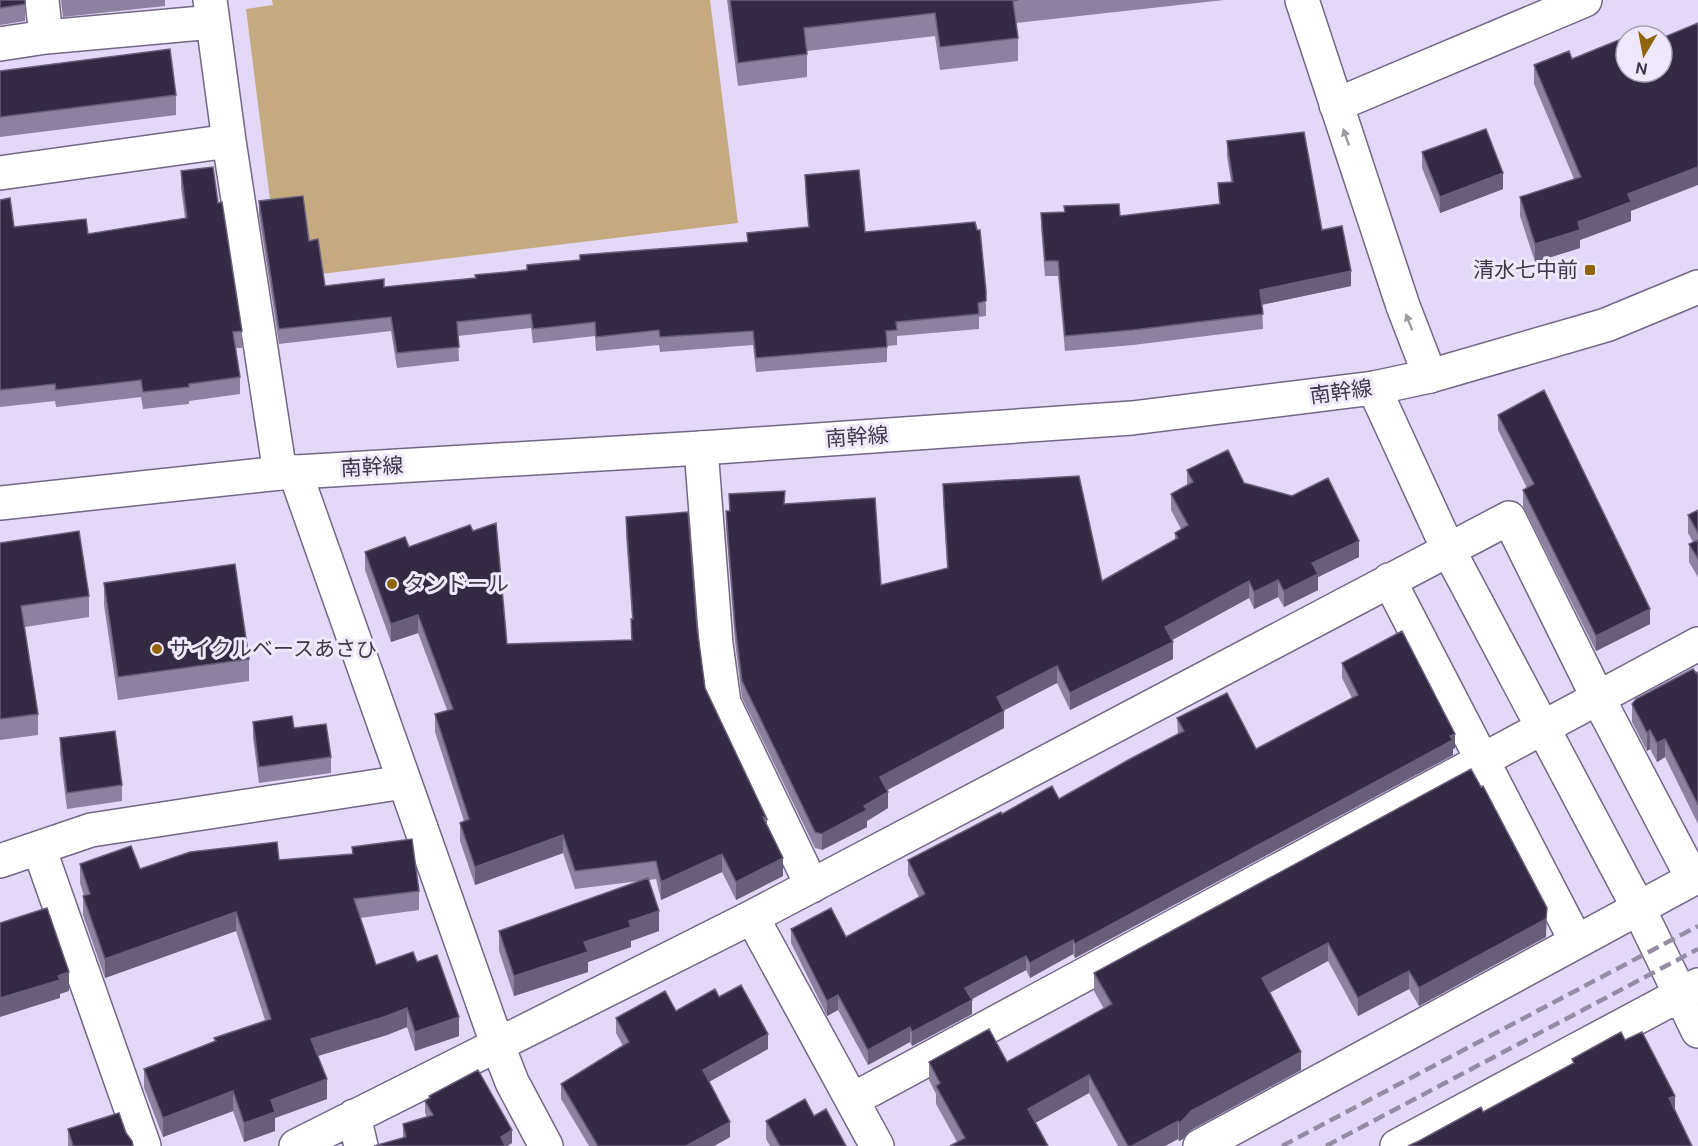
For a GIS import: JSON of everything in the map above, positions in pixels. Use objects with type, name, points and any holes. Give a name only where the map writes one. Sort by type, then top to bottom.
[{"type":"street","points":[[42,0],[46,37]]},
{"type":"street","points":[[1302,0],[1403,306],[1430,376]]},
{"type":"street","points":[[1336,105],[1566,4]]},
{"type":"street","points":[[0,44],[212,11],[229,141],[287,472],[404,782],[498,1046],[512,1082],[546,1146]]},
{"type":"street","points":[[0,173],[229,141]]},
{"type":"street","name":"南幹線","points":[[0,503],[287,472],[701,448],[1132,418],[1374,388],[1430,376],[1606,325],[1698,287]]},
{"type":"street","points":[[1374,388],[1448,549],[1638,908],[1689,990],[1698,1031]]},
{"type":"street","points":[[701,448],[716,644],[724,703],[812,886]]},
{"type":"street","points":[[296,1146],[358,1131],[498,1046],[812,886],[1509,518],[1598,698],[1695,877],[1200,1146]]},
{"type":"street","points":[[1389,580],[1576,941]]},
{"type":"street","points":[[852,1100],[1698,644]]},
{"type":"street","points":[[0,861],[92,830],[404,782]]},
{"type":"street","points":[[39,848],[144,1146]]},
{"type":"street","points":[[752,917],[877,1146]]},
{"type":"street","points":[[1397,1146],[1689,990]]},
{"type":"shaded area","points":[[272,0],[710,0],[738,223],[280,279],[246,9],[273,5]]},
{"type":"building","points":[[0,0],[25,0],[25,4],[0,8]]},
{"type":"building","points":[[730,0],[1018,0],[1013,1],[1018,38],[940,47],[935,13],[804,28],[807,54],[738,63]]},
{"type":"building","points":[[1698,23],[1698,167],[1628,194],[1631,202],[1578,222],[1580,230],[1535,244],[1520,197],[1581,177],[1534,65],[1569,51],[1572,59],[1614,42],[1614,84],[1674,84],[1674,33]]},
{"type":"building","points":[[170,49],[176,95],[0,117],[0,71]]},
{"type":"building","points":[[1486,129],[1503,173],[1440,197],[1422,152]]},
{"type":"building","points":[[1304,132],[1322,230],[1342,226],[1351,271],[1260,290],[1263,314],[1065,336],[1058,261],[1045,261],[1041,213],[1065,212],[1064,206],[1119,204],[1120,216],[1220,204],[1218,183],[1233,182],[1227,141]]},
{"type":"building","points":[[213,167],[218,203],[222,202],[242,331],[233,332],[240,377],[189,384],[189,387],[143,392],[141,380],[56,390],[55,384],[0,390],[0,200],[10,198],[14,227],[86,219],[88,234],[187,218],[181,171]]},
{"type":"building","points":[[859,170],[865,232],[975,222],[977,230],[980,230],[986,291],[986,301],[978,303],[979,314],[896,322],[897,330],[886,331],[887,347],[756,358],[753,331],[660,337],[659,330],[596,337],[595,322],[533,329],[531,314],[457,322],[459,347],[397,353],[391,317],[279,329],[259,201],[303,196],[309,241],[318,239],[325,286],[384,279],[384,287],[476,278],[475,275],[527,270],[527,265],[580,260],[580,255],[748,242],[747,233],[809,227],[805,175]]},
{"type":"building","points":[[1544,390],[1650,609],[1596,636],[1523,490],[1534,484],[1498,415]]},
{"type":"building","points":[[1228,450],[1244,483],[1292,496],[1328,478],[1359,541],[1312,563],[1318,574],[1284,591],[1278,580],[1254,592],[1249,581],[1165,627],[1173,642],[1070,693],[1057,666],[997,697],[1004,711],[880,777],[888,792],[864,806],[867,810],[822,834],[815,832],[742,681],[726,511],[730,511],[729,494],[785,491],[784,504],[875,498],[881,585],[948,568],[943,484],[1079,476],[1102,581],[1178,538],[1175,533],[1188,525],[1171,494],[1193,482],[1187,470]]},
{"type":"building","points":[[1698,510],[1698,533],[1688,515]]},
{"type":"building","points":[[688,512],[697,627],[705,688],[783,858],[736,882],[722,854],[661,882],[656,861],[575,871],[563,835],[475,867],[460,823],[469,819],[435,714],[453,709],[418,615],[391,624],[365,552],[405,537],[409,547],[470,525],[473,531],[496,523],[507,644],[632,640],[631,619],[633,619],[626,517]]},
{"type":"building","points":[[79,531],[89,596],[21,606],[38,714],[0,719],[0,543]]},
{"type":"building","points":[[1698,540],[1698,559],[1689,544]]},
{"type":"building","points":[[235,564],[249,659],[118,677],[104,583]]},
{"type":"building","points":[[1402,631],[1455,734],[1450,736],[1453,740],[1075,944],[1073,940],[1030,963],[1026,956],[965,988],[972,1000],[912,1032],[910,1027],[868,1050],[838,995],[827,1001],[791,929],[831,908],[846,937],[925,894],[908,860],[1001,812],[1002,814],[1052,786],[1059,799],[1184,731],[1177,718],[1227,693],[1256,749],[1358,695],[1342,663]]},
{"type":"building","points":[[1693,669],[1696,673],[1698,672],[1698,805],[1665,739],[1657,743],[1650,730],[1647,733],[1632,704],[1636,699]]},
{"type":"building","points":[[292,716],[294,728],[326,724],[331,757],[259,767],[253,722]]},
{"type":"building","points":[[115,731],[122,785],[67,793],[60,738]]},
{"type":"building","points":[[1471,769],[1481,787],[1483,786],[1547,908],[1546,919],[1419,988],[1409,971],[1358,998],[1328,943],[1262,978],[1301,1052],[1191,1111],[1179,1123],[1178,1121],[1132,1146],[1128,1146],[1089,1075],[1028,1109],[1048,1146],[950,1146],[965,1138],[936,1086],[940,1083],[929,1062],[989,1029],[1007,1062],[1112,1004],[1094,973]]},
{"type":"building","points":[[412,839],[419,891],[354,899],[376,965],[413,952],[417,962],[437,955],[459,1017],[415,1032],[407,1008],[311,1039],[327,1079],[271,1100],[275,1112],[244,1123],[233,1091],[163,1118],[144,1069],[216,1041],[214,1038],[271,1019],[236,912],[105,959],[83,896],[90,894],[80,864],[131,846],[140,869],[190,852],[277,842],[279,860],[353,854],[352,847]]},
{"type":"building","points":[[648,878],[659,911],[629,921],[631,927],[584,942],[588,952],[514,976],[499,931]]},
{"type":"building","points":[[47,908],[69,972],[58,976],[60,980],[0,998],[0,923]]},
{"type":"building","points":[[741,985],[768,1034],[703,1070],[730,1122],[686,1146],[598,1146],[561,1084],[629,1042],[616,1018],[665,991],[676,1011],[715,989],[719,997]]},
{"type":"building","points":[[1621,1032],[1625,1040],[1642,1032],[1675,1096],[1669,1098],[1692,1146],[1408,1146],[1481,1107],[1483,1112],[1574,1063],[1572,1059]]},
{"type":"building","points":[[478,1070],[512,1130],[501,1137],[505,1146],[374,1146],[406,1137],[403,1124],[433,1115],[425,1101],[430,1098],[429,1096]]},
{"type":"building","points":[[805,1099],[814,1116],[826,1109],[846,1146],[780,1146],[766,1121]]},
{"type":"building","points":[[119,1113],[133,1146],[73,1146],[68,1129]]},
{"type":"railway","points":[[1282,1146],[1698,926]]},
{"type":"railway","points":[[1326,1146],[1698,949]]},
{"type":"place","name":"清水七中前","points":[[1590,270]]},
{"type":"place","name":"タンドール","points":[[392,584]]},
{"type":"place","name":"サイクルベースあさひ","points":[[157,649]]}]
